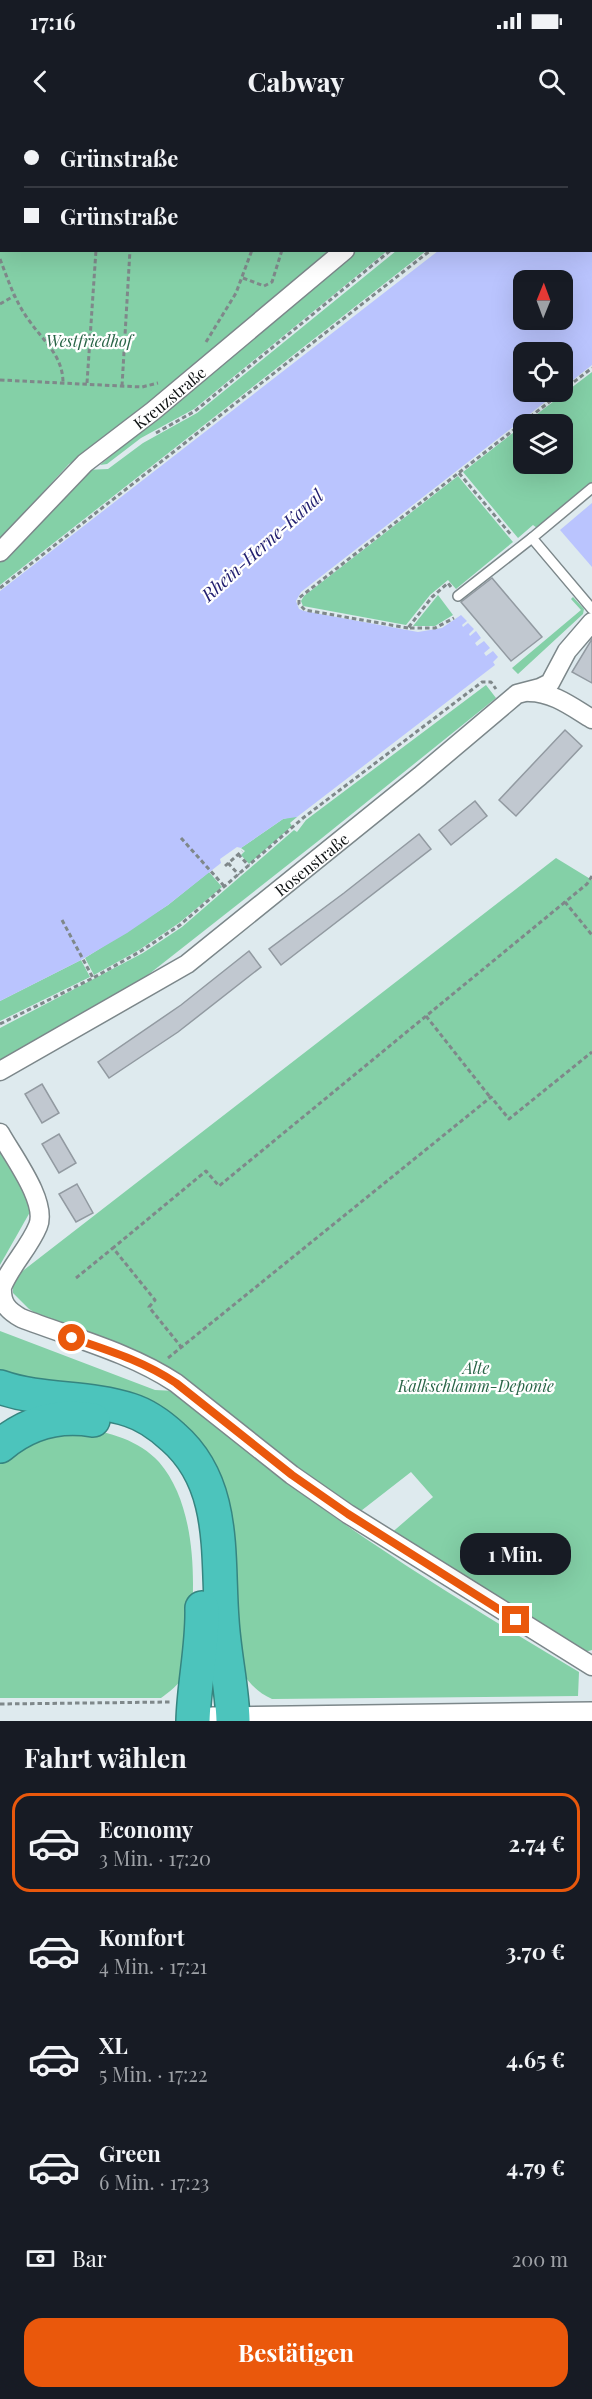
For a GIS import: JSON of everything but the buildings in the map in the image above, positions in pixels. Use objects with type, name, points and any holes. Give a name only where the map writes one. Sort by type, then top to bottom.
[{"type":"highway","points":[[0,1387],[35,1396],[111,1405],[133,1411],[167,1431],[190,1454],[204,1478],[214,1504],[219,1544],[224,1652],[233,1720]]},
{"type":"highway","points":[[0,1446],[15,1433],[34,1424],[53,1419],[86,1419],[114,1424],[141,1436],[167,1457],[181,1473],[190,1492],[198,1527],[202,1614],[201,1653],[193,1721]]},
{"type":"main road","points":[[212,1721],[592,1716]]},
{"type":"street","name":"Kreuzstraße","points":[[0,552],[85,464],[153,411],[343,252]]},
{"type":"street","name":"Rosenstraße","points":[[0,1071],[187,964],[420,776],[517,694],[550,682],[567,651],[592,622]]},
{"type":"street","points":[[527,692],[542,692],[592,719]]},
{"type":"street","points":[[0,1133],[37,1197],[40,1214],[38,1228],[2,1287],[2,1298],[6,1306],[21,1318],[130,1358],[156,1370],[176,1383],[292,1475],[348,1514],[592,1666]]},
{"type":"lane","points":[[458,596],[592,488]]},
{"type":"lane","points":[[532,538],[592,609]]},
{"type":"path","points":[[87,384],[96,252]]},
{"type":"path","points":[[122,386],[130,252]]},
{"type":"path","points":[[203,347],[226,312],[243,277],[251,252]]},
{"type":"path","points":[[243,277],[264,286],[272,282],[281,252]]},
{"type":"path","points":[[170,425],[195,411],[389,252]]},
{"type":"path","points":[[0,588],[428,252]]},
{"type":"path","points":[[0,260],[14,296],[28,319],[57,356],[63,370],[63,383]]},
{"type":"path","points":[[0,304],[14,296]]},
{"type":"path","points":[[573,383],[592,369]]},
{"type":"path","points":[[0,380],[142,387],[160,382]]},
{"type":"path","points":[[454,618],[435,628],[408,628],[305,610],[299,604],[299,598],[548,402]]},
{"type":"path","points":[[459,472],[521,547]]},
{"type":"path","points":[[408,628],[432,597],[444,586]]},
{"type":"path","points":[[0,1024],[93,978],[141,951],[180,925],[303,818],[482,682],[491,682],[506,703]]},
{"type":"path","points":[[181,838],[225,887]]},
{"type":"path","points":[[239,875],[226,864],[240,853],[249,866]]},
{"type":"path","points":[[76,1278],[206,1171],[219,1186],[566,903],[587,884],[592,876]]},
{"type":"path","points":[[566,903],[592,935]]},
{"type":"path","points":[[62,920],[93,978]]},
{"type":"path","points":[[426,1016],[509,1119],[592,1052]]},
{"type":"path","points":[[156,1370],[490,1097]]},
{"type":"path","points":[[113,1248],[155,1299],[149,1307],[182,1348]]},
{"type":"path","points":[[0,1704],[28,1704]]},
{"type":"green space","name":"Westfriedhof","points":[[0,252],[338,252],[107,441],[69,464],[0,539]]},
{"type":"green space","points":[[353,252],[386,252],[194,409],[141,438],[107,464],[100,465]]},
{"type":"green space","points":[[395,252],[425,252],[0,585],[0,559],[85,470],[108,469],[143,443],[197,413]]},
{"type":"green space","points":[[592,372],[592,483],[537,528],[533,525],[518,538],[463,472],[513,433],[513,474],[573,474],[573,414],[537,414],[553,402],[573,402],[573,387]]},
{"type":"green space","points":[[458,476],[513,542],[456,589],[448,580],[430,595],[406,625],[303,606],[301,601],[304,596]]},
{"type":"green space","points":[[438,595],[453,615],[435,626],[413,626]]},
{"type":"green space","points":[[573,597],[584,609],[583,614],[518,674],[512,668],[581,610],[571,599]]},
{"type":"green space","points":[[486,685],[496,698],[144,978],[0,1063],[0,1028],[143,953],[182,927],[294,830],[297,832],[306,820]]},
{"type":"green space","points":[[297,817],[290,823],[292,826],[249,864],[241,855],[245,851],[241,848],[283,819]]},
{"type":"green space","name":"Alte Kalkschlamm-Deponie","points":[[556,858],[592,880],[592,1650],[585,1652],[389,1535],[433,1497],[411,1472],[357,1514],[235,1420],[48,1321],[29,1309],[13,1293],[13,1286],[20,1273]]},
{"type":"green space","points":[[209,872],[222,887],[179,923],[139,950],[94,975],[85,958],[168,905]]},
{"type":"green space","points":[[81,960],[90,977],[0,1021],[0,1001]]},
{"type":"green space","points":[[0,1147],[30,1206],[30,1212],[0,1265]]},
{"type":"green space","points":[[0,1331],[155,1390],[175,1391],[319,1506],[466,1604],[579,1672],[578,1696],[272,1699],[262,1694],[241,1671],[184,1434],[0,1374]]},
{"type":"green space","points":[[81,1428],[123,1438],[142,1448],[159,1462],[172,1480],[187,1525],[193,1574],[193,1598],[185,1672],[177,1685],[161,1698],[0,1698],[0,1459],[27,1438]]},
{"type":"water","name":"Rhein-Herne-Kanal","points":[[437,252],[592,252],[592,365],[573,380],[573,342],[513,342],[513,402],[545,402],[530,414],[513,414],[513,427],[301,592],[296,601],[299,609],[304,611],[418,632],[442,628],[461,615],[467,621],[462,625],[463,627],[468,623],[474,629],[469,634],[470,636],[476,631],[481,638],[475,643],[477,646],[484,641],[490,648],[484,653],[486,656],[493,651],[498,657],[493,662],[495,665],[297,817],[283,819],[241,848],[237,847],[220,859],[221,863],[168,905],[127,933],[81,960],[0,1001],[0,591]]},
{"type":"water","points":[[592,503],[592,567],[560,530]]},
{"type":"route","points":[[72,1338],[130,1358],[156,1370],[176,1383],[292,1475],[348,1514],[516,1620]]}]
